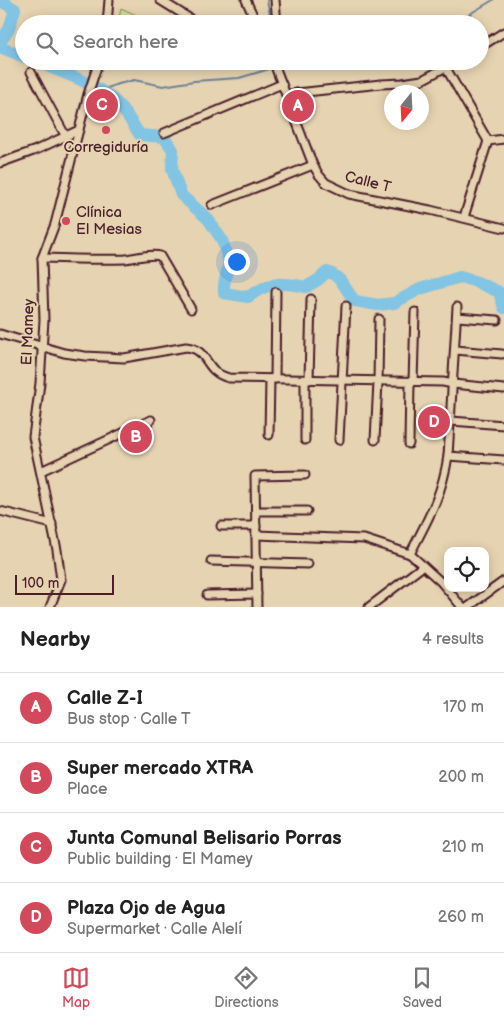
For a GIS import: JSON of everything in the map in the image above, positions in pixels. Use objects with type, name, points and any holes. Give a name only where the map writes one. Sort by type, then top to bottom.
[{"type":"street","points":[[108,15],[109,0]]},
{"type":"street","points":[[160,0],[185,15]]},
{"type":"street","points":[[246,0],[253,15]]},
{"type":"street","points":[[275,0],[276,15]]},
{"type":"street","points":[[489,41],[504,32]]},
{"type":"street","name":"El Mamey","points":[[50,607],[61,580],[52,524],[33,437],[40,383],[44,320],[42,258],[55,224],[88,94],[96,70]]},
{"type":"street","name":"Calle T","points":[[277,70],[313,164],[326,183],[349,194],[504,228]]},
{"type":"street","points":[[287,95],[422,80],[442,70]]},
{"type":"street","points":[[447,70],[488,141],[464,218]]},
{"type":"street","points":[[31,72],[65,135]]},
{"type":"street","points":[[164,133],[282,84]]},
{"type":"street","points":[[0,163],[36,150],[79,130]]},
{"type":"street","points":[[488,141],[504,139]]},
{"type":"street","points":[[212,205],[313,164]]},
{"type":"street","points":[[42,258],[91,260],[128,259],[154,254],[160,256],[191,309]]},
{"type":"street","points":[[269,435],[276,292]]},
{"type":"street","points":[[304,440],[311,299]]},
{"type":"street","points":[[338,440],[346,306]]},
{"type":"street","points":[[410,554],[438,499],[445,476],[451,421],[457,307]]},
{"type":"street","points":[[409,444],[415,312]]},
{"type":"street","points":[[457,317],[496,320]]},
{"type":"street","points":[[375,440],[379,319]]},
{"type":"street","points":[[0,334],[70,354],[124,358],[192,347],[201,351],[212,370],[229,378],[443,382],[504,389]]},
{"type":"street","points":[[455,350],[502,354]]},
{"type":"street","points":[[41,472],[151,420]]},
{"type":"street","points":[[451,421],[504,425]]},
{"type":"street","points":[[448,456],[504,460]]},
{"type":"street","points":[[257,607],[255,476],[305,475]]},
{"type":"street","points":[[0,511],[52,524]]},
{"type":"street","points":[[256,511],[307,512]]},
{"type":"street","points":[[221,526],[256,526]]},
{"type":"street","points":[[256,535],[364,539],[410,554],[441,582],[462,607]]},
{"type":"street","points":[[211,561],[308,564]]},
{"type":"street","points":[[369,607],[424,566]]},
{"type":"street","points":[[468,607],[504,581]]},
{"type":"street","points":[[207,595],[257,594]]},
{"type":"green space","points":[[121,8],[136,15],[120,15]]},
{"type":"waterway","points":[[267,0],[270,15]]},
{"type":"waterway","points":[[468,15],[493,0]]},
{"type":"waterway","points":[[0,1],[15,9],[9,29],[0,42]]},
{"type":"waterway","points":[[0,47],[15,53]]},
{"type":"waterway","points":[[56,70],[78,79],[109,96],[123,110],[140,135],[164,137],[173,150],[172,169],[181,195],[208,219],[222,240],[229,262],[224,293],[248,297],[269,285],[289,284],[306,287],[327,272],[340,280],[355,301],[378,305],[394,303],[420,289],[460,277],[499,292],[504,308]]},
{"type":"waterway","points":[[100,91],[134,80],[163,86],[194,81],[239,78],[266,70]]},
{"type":"place","name":"Junta Comunal Belisario Porras","points":[[102,105]]},
{"type":"place","name":"Calle Z-I","points":[[298,106]]},
{"type":"place","name":"Corregiduría","points":[[106,130]]},
{"type":"place","name":"Clínica El Mesias","points":[[66,221]]},
{"type":"place","name":"Plaza Ojo de Agua","points":[[434,422]]},
{"type":"place","name":"Super mercado XTRA","points":[[136,437]]}]
